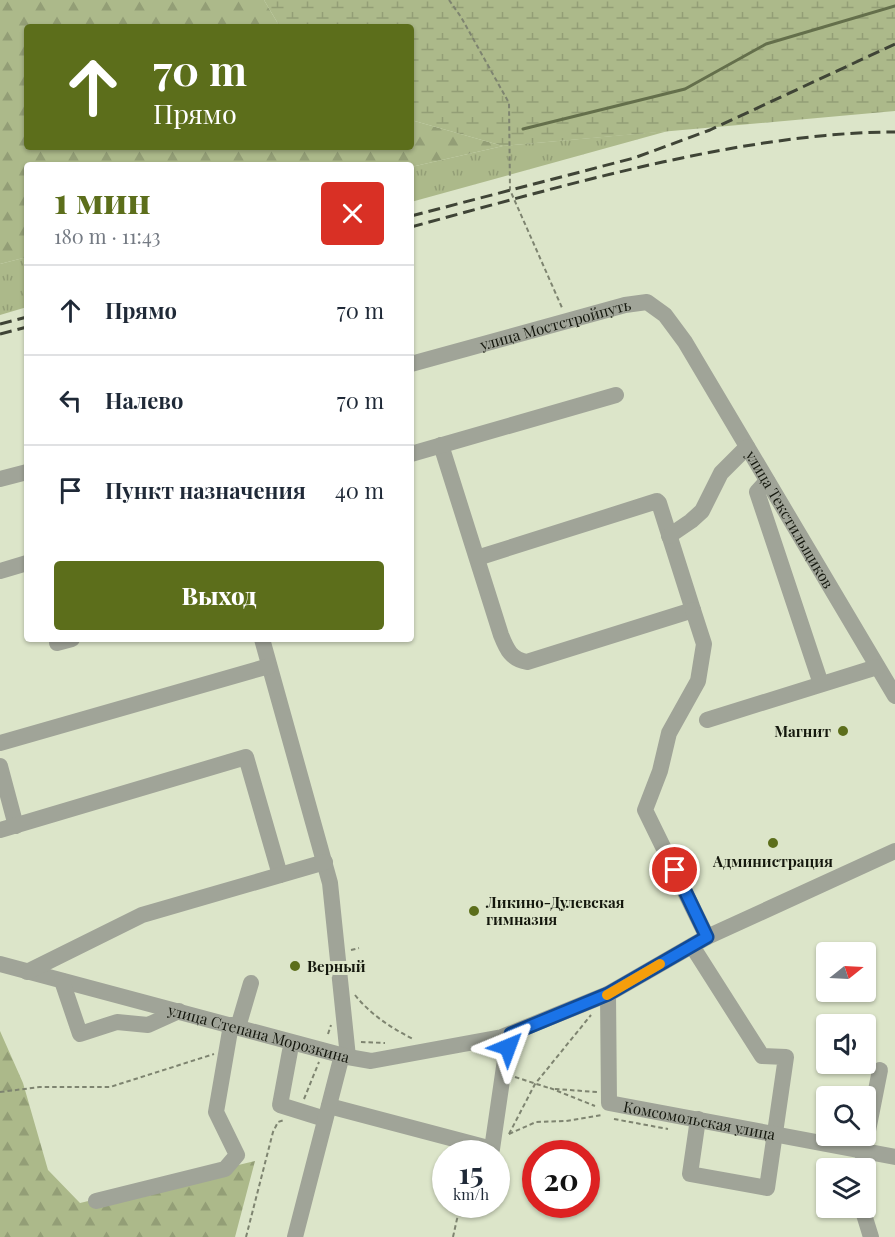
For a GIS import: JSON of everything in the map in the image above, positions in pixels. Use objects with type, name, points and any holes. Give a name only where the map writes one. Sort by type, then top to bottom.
[{"type":"street","name":"улица Мостстройпуть","points":[[414,363],[625,304],[647,302],[665,315],[685,342]]},
{"type":"street","name":"улица Текстильщиков","points":[[685,342],[895,696]]},
{"type":"street","points":[[414,453],[616,395]]},
{"type":"street","points":[[441,446],[506,647],[511,655],[527,662],[693,610]]},
{"type":"street","points":[[669,536],[702,511],[721,473],[747,447]]},
{"type":"street","points":[[0,479],[24,473]]},
{"type":"street","points":[[767,481],[758,492],[821,684]]},
{"type":"street","points":[[477,558],[653,501],[659,503],[704,644],[698,681],[669,733],[660,771],[645,810],[707,937]]},
{"type":"street","points":[[0,571],[24,565]]},
{"type":"street","name":"улица Степана Морозкина","points":[[0,963],[235,1026],[349,1051],[330,883],[263,642]]},
{"type":"street","points":[[0,743],[269,666]]},
{"type":"street","points":[[707,720],[878,667]]},
{"type":"street","points":[[0,766],[8,828],[246,757],[280,875]]},
{"type":"street","points":[[294,1237],[327,1112],[349,1051],[371,1061],[511,1034],[608,994],[707,937],[895,851]]},
{"type":"street","points":[[27,972],[142,915],[325,862]]},
{"type":"street","points":[[692,945],[762,1056],[786,1057],[767,1188],[690,1174],[698,1119]]},
{"type":"street","points":[[62,981],[80,1034],[117,1022],[148,1025],[179,1011]]},
{"type":"street","points":[[96,1201],[225,1168],[237,1155],[216,1112],[227,1050],[251,983]]},
{"type":"street","name":"Комсомольская улица","points":[[608,994],[609,1102],[895,1157]]},
{"type":"street","points":[[290,1051],[280,1105],[327,1112],[492,1149],[511,1034]]},
{"type":"street","points":[[863,1158],[880,1070]]},
{"type":"street","points":[[865,1218],[871,1237]]},
{"type":"path","points":[[449,0],[461,17],[509,103],[510,190],[568,320]]},
{"type":"path","points":[[353,993],[386,1024],[418,1041],[408,1042]]},
{"type":"path","points":[[503,1073],[536,1084],[550,1088],[598,1107],[606,1115],[566,1121],[536,1122],[509,1134],[536,1084],[594,1012]]},
{"type":"path","points":[[349,1051],[387,1043]]},
{"type":"path","points":[[0,1092],[40,1087],[110,1087],[227,1050]]},
{"type":"path","points":[[550,1088],[609,1093]]},
{"type":"path","points":[[453,1237],[457,1218]]},
{"type":"green space","points":[[0,0],[264,0],[278,24],[24,24],[24,150],[414,150],[414,121],[503,146],[414,166],[414,162],[24,162],[24,258],[0,264]]},
{"type":"green space","points":[[264,0],[895,0],[895,111],[503,146],[414,121],[414,24],[278,24]]},
{"type":"green space","points":[[668,131],[414,201],[414,166],[503,146]]},
{"type":"green space","points":[[24,258],[24,308],[0,315],[0,264]]},
{"type":"green space","points":[[0,1031],[23,1083],[48,1170],[80,1203],[255,1161],[235,1237],[0,1237]]},
{"type":"waterway","points":[[523,129],[685,89],[766,44],[895,6]]},
{"type":"railway","points":[[414,215],[634,158],[710,130],[895,44]]},
{"type":"railway","points":[[414,226],[661,162],[801,138],[895,132]]},
{"type":"railway","points":[[0,324],[24,318]]},
{"type":"railway","points":[[0,334],[24,328]]},
{"type":"slow traffic","points":[[607,995],[660,964]]},
{"type":"place","name":"Магнит","points":[[843,731]]},
{"type":"place","name":"Администрация","points":[[773,843]]},
{"type":"place","name":"Ликино-Дулевская гимназия","points":[[474,911]]},
{"type":"place","name":"Верный","points":[[295,966]]},
{"type":"route","points":[[508,1047],[511,1034],[608,994],[707,937],[675,870]]}]
